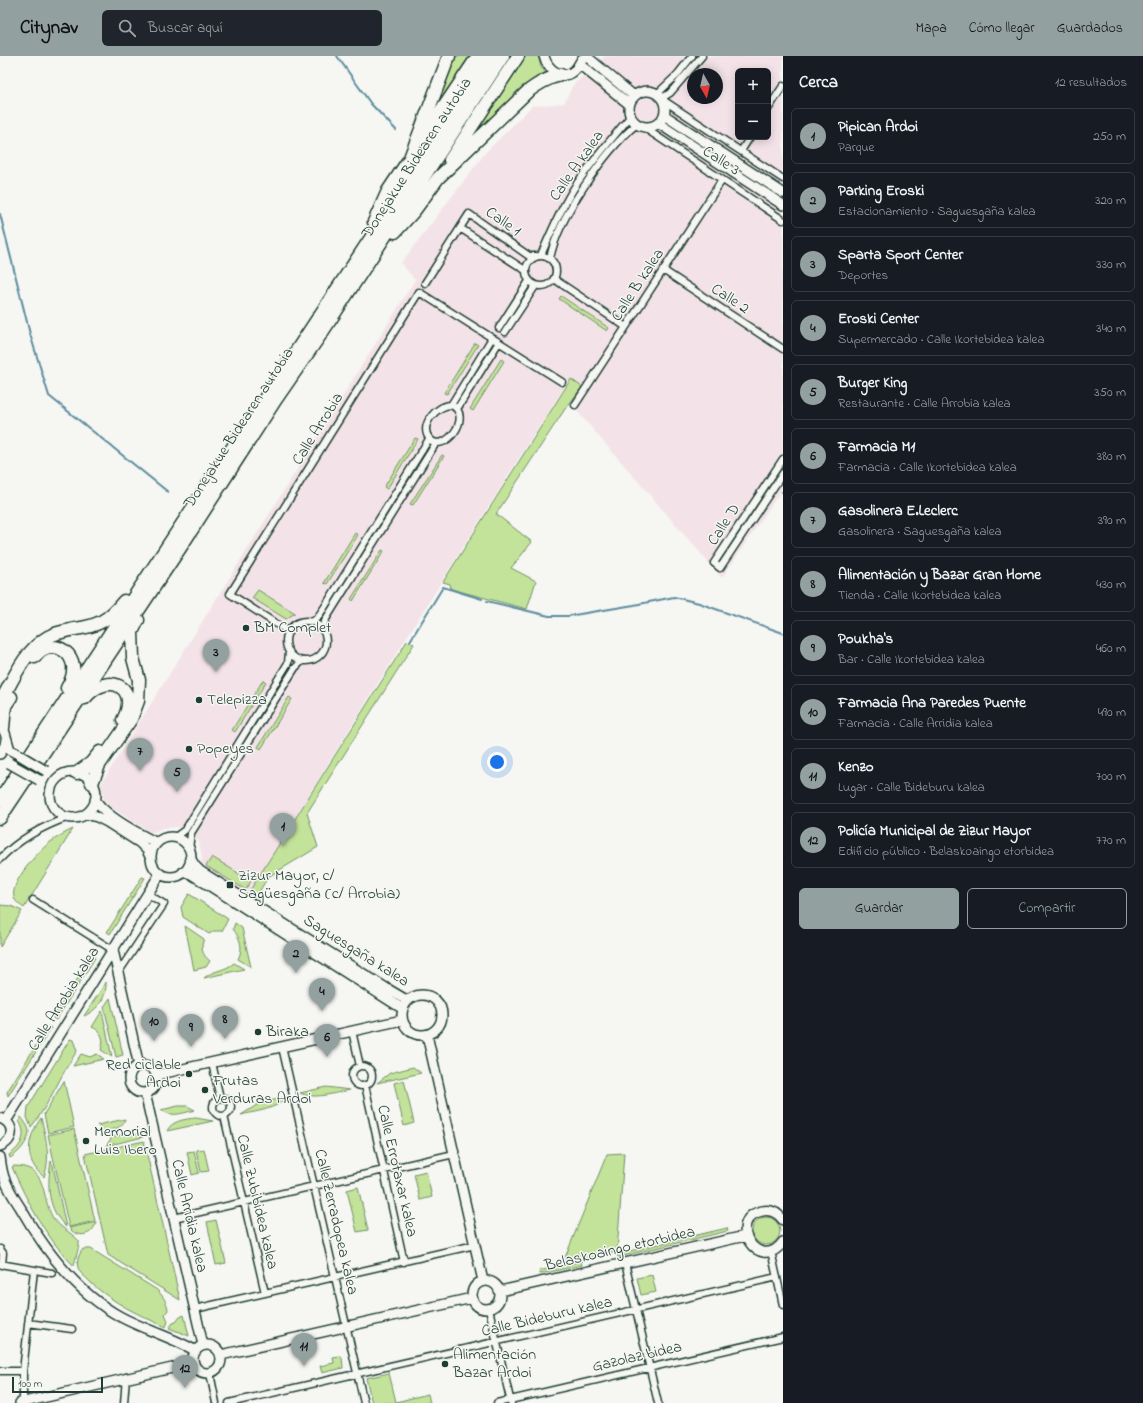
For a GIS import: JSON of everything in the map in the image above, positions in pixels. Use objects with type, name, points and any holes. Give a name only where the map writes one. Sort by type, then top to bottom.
[{"type":"highway","points":[[410,158],[449,56]]},
{"type":"highway","points":[[310,330],[313,317],[370,230],[388,191],[478,56]]},
{"type":"highway","name":"Donejakue Bidearen autobia","points":[[0,800],[491,56]]},
{"type":"highway","name":"Donejakue Bidearen autobia","points":[[0,818],[504,56]]},
{"type":"highway","points":[[360,274],[414,211],[438,178],[518,56]]},
{"type":"highway","points":[[438,178],[538,84],[561,75]]},
{"type":"highway","points":[[92,783],[98,765],[136,710],[139,680],[133,658],[132,632],[175,560],[180,548]]},
{"type":"highway","points":[[0,703],[26,657],[36,646],[48,637],[60,632],[101,622],[115,611],[145,571],[164,552]]},
{"type":"highway","points":[[3,730],[5,706],[38,653],[49,647],[59,648],[68,653],[74,663],[73,675],[70,684],[57,704],[47,728]]},
{"type":"highway","points":[[47,748],[64,731],[78,708],[91,691],[100,685],[109,684],[123,689],[129,698],[128,710],[122,723],[92,764],[77,773]]},
{"type":"street","points":[[544,56],[546,64],[552,71],[561,75],[575,70],[585,56],[631,100]]},
{"type":"street","points":[[660,97],[692,56]]},
{"type":"street","points":[[660,97],[674,88],[702,56]]},
{"type":"street","points":[[579,64],[631,100]]},
{"type":"street","points":[[771,105],[783,86]]},
{"type":"street","points":[[643,91],[648,91],[660,97],[665,110],[664,115],[658,123],[649,127],[637,123],[629,113],[631,100],[643,91]]},
{"type":"street","name":"Calle 3","points":[[660,97],[783,179]]},
{"type":"street","name":"Calle 3","points":[[664,115],[783,193]]},
{"type":"street","name":"Calle 3","points":[[637,123],[783,220]]},
{"type":"street","name":"Calle A kalea","points":[[538,256],[578,182],[605,146],[637,123]]},
{"type":"street","name":"Calle A kalea","points":[[550,259],[552,248],[558,234],[584,186],[606,156],[637,123]]},
{"type":"street","name":"Calle 3","points":[[658,123],[783,205]]},
{"type":"street","points":[[741,151],[748,140]]},
{"type":"street","name":"Calle B kalea","points":[[575,405],[722,180]]},
{"type":"street","name":"Calle 1","points":[[425,283],[469,214],[529,256],[538,256]]},
{"type":"street","name":"Calle 1","points":[[460,228],[525,270]]},
{"type":"street","points":[[538,256],[550,259],[556,266],[554,279],[546,285],[536,286],[529,281],[525,270],[528,262],[538,256]]},
{"type":"street","name":"Calle 2","points":[[663,270],[783,349]]},
{"type":"street","points":[[554,279],[626,327]]},
{"type":"street","points":[[499,328],[529,281]]},
{"type":"street","points":[[505,332],[536,286]]},
{"type":"street","name":"Calle Arrobia","points":[[289,632],[230,594],[419,292],[562,382]]},
{"type":"street","points":[[451,405],[492,338]]},
{"type":"street","points":[[457,409],[499,342]]},
{"type":"street","points":[[451,405],[457,409],[460,420],[454,432],[444,442],[436,443],[429,439],[427,433],[428,427],[432,416],[436,411],[444,406],[451,405]]},
{"type":"street","points":[[312,622],[320,613],[429,439]]},
{"type":"street","points":[[322,629],[326,619],[436,443]]},
{"type":"street","name":"Calle D","points":[[783,459],[714,563],[720,568],[783,473]]},
{"type":"street","points":[[174,838],[185,830],[288,663],[289,651],[287,638],[289,632],[299,623],[312,622],[322,629],[325,634],[325,647],[322,653],[313,660],[302,661],[297,659],[289,651]]},
{"type":"street","points":[[190,853],[181,840],[174,838],[164,839],[158,843],[152,851],[152,866],[160,874],[172,877],[183,872],[189,865],[190,853],[191,833],[295,668],[302,661]]},
{"type":"street","points":[[3,730],[10,750],[46,771],[60,776]]},
{"type":"street","points":[[0,754],[5,745],[3,730]]},
{"type":"street","points":[[0,758],[39,780],[50,794],[53,807],[62,816],[69,818]]},
{"type":"street","points":[[0,859],[30,834],[69,818],[86,814],[95,800],[92,783],[88,778],[77,773],[60,776],[51,787],[50,794]]},
{"type":"street","points":[[95,800],[111,816],[158,843]]},
{"type":"street","points":[[86,814],[107,822],[140,843],[147,850],[151,859]]},
{"type":"street","name":"Saguesgaña kalea","points":[[190,853],[195,866],[200,871],[408,1001]]},
{"type":"street","name":"Saguesgaña kalea","points":[[183,872],[191,874],[199,879],[403,1010]]},
{"type":"street","name":"Calle Arrobia kalea","points":[[3,1120],[113,950],[160,874]]},
{"type":"street","name":"Calle Arrobia kalea","points":[[118,974],[164,904],[148,894]]},
{"type":"street","points":[[33,900],[113,950],[139,1066]]},
{"type":"street","points":[[416,996],[427,996],[439,1005],[441,1011],[440,1022],[435,1030],[427,1035],[421,1035],[410,1032],[405,1027],[402,1020],[403,1010],[408,1001],[416,996]]},
{"type":"street","points":[[156,1075],[402,1020]]},
{"type":"street","points":[[352,1031],[360,1066]]},
{"type":"street","points":[[427,1035],[483,1281]]},
{"type":"street","name":"Calle Zerradopea kalea","points":[[282,1047],[364,1403]]},
{"type":"street","points":[[212,1062],[220,1098]]},
{"type":"street","points":[[139,1066],[150,1067],[156,1075],[157,1081],[155,1086],[151,1091],[145,1093],[135,1091],[129,1082],[131,1072],[139,1066]]},
{"type":"street","points":[[360,1066],[366,1066],[372,1073],[372,1080],[368,1084],[358,1085],[354,1081],[353,1078],[355,1069],[360,1066]]},
{"type":"street","name":"Calle Errotaxar kalea","points":[[364,1085],[404,1262]]},
{"type":"street","name":"Calle Arridia kalea","points":[[145,1093],[195,1309],[199,1348]]},
{"type":"street","points":[[220,1098],[226,1099],[231,1106],[230,1111],[224,1116],[219,1116],[213,1110],[213,1104],[220,1098]]},
{"type":"street","name":"Calle Zubibidea kalea","points":[[224,1116],[265,1293]]},
{"type":"street","points":[[0,1146],[7,1142],[11,1135],[11,1127],[3,1120]]},
{"type":"street","points":[[174,1218],[454,1154]]},
{"type":"street","points":[[0,1157],[5,1179],[26,1219],[71,1278],[95,1299],[120,1317],[183,1344],[199,1348],[212,1346],[216,1348],[221,1355],[222,1362],[215,1371],[210,1373],[200,1371],[194,1363],[193,1358],[199,1348]]},
{"type":"street","points":[[783,1220],[774,1212],[765,1210],[754,1214],[747,1222],[745,1229],[746,1236],[750,1244],[758,1250],[771,1251],[783,1242]]},
{"type":"street","name":"Belaskoaingo etorbidea","points":[[500,1291],[746,1236]]},
{"type":"street","points":[[195,1309],[475,1245]]},
{"type":"street","points":[[0,1249],[3,1253],[1,1264],[52,1273]]},
{"type":"street","points":[[771,1251],[783,1305]]},
{"type":"street","points":[[625,1263],[658,1403]]},
{"type":"street","points":[[34,1270],[23,1371],[22,1403],[126,1377],[194,1363]]},
{"type":"street","name":"Calle Bideburu kalea","points":[[229,1403],[777,1277]]},
{"type":"street","points":[[483,1281],[494,1283],[500,1291],[499,1302],[495,1307],[489,1309],[480,1308],[476,1305],[472,1298],[474,1288],[478,1283],[483,1281]]},
{"type":"street","points":[[221,1355],[472,1298]]},
{"type":"street","points":[[489,1309],[510,1401]]},
{"type":"street","points":[[28,1323],[72,1329]]},
{"type":"street","name":"Gazolaz bidea","points":[[497,1403],[783,1337]]},
{"type":"street","points":[[0,1371],[23,1371]]},
{"type":"street","points":[[210,1373],[216,1403]]},
{"type":"street","points":[[124,1403],[126,1377]]},
{"type":"shaded area","points":[[605,56],[783,56],[783,488],[722,578],[570,403],[581,387],[570,379],[380,680],[246,897],[200,867],[202,858],[199,841],[180,828],[176,827],[163,828],[151,833],[112,808],[103,797],[101,784],[415,280],[401,263],[486,152],[532,106],[564,103],[573,85]]},
{"type":"green space","points":[[451,56],[470,56],[425,128]]},
{"type":"green space","points":[[525,56],[538,56],[541,67],[546,73],[538,77],[460,150]]},
{"type":"green space","points":[[561,296],[609,328],[607,331],[559,299]]},
{"type":"green space","points":[[475,343],[478,345],[447,394],[444,393]]},
{"type":"green space","points":[[501,359],[504,361],[473,411],[470,409]]},
{"type":"green space","points":[[571,379],[582,387],[565,409],[496,514],[532,542],[511,568],[536,581],[527,609],[451,589],[450,584],[443,582]]},
{"type":"green space","points":[[415,438],[418,439],[387,489],[384,487]]},
{"type":"green space","points":[[442,455],[444,456],[413,505],[410,504]]},
{"type":"green space","points":[[355,533],[358,535],[327,584],[324,583]]},
{"type":"green space","points":[[382,550],[384,551],[353,601],[351,599]]},
{"type":"green space","points":[[258,590],[295,613],[286,619],[252,598]]},
{"type":"green space","points":[[407,641],[414,644],[307,813],[318,847],[268,877],[256,897],[249,892]]},
{"type":"green space","points":[[263,680],[266,682],[235,732],[232,730]]},
{"type":"green space","points":[[289,697],[292,699],[261,749],[258,747]]},
{"type":"green space","points":[[73,829],[24,908],[14,897],[16,884],[20,876],[38,853],[49,843]]},
{"type":"green space","points":[[212,857],[251,881],[246,890],[206,866]]},
{"type":"green space","points":[[142,877],[145,878],[110,934],[107,932]]},
{"type":"green space","points":[[189,894],[228,919],[222,931],[214,931],[209,934],[183,917],[181,907]]},
{"type":"green space","points":[[0,905],[11,906],[22,911],[0,947]]},
{"type":"green space","points":[[235,923],[242,928],[251,967],[238,959],[241,947],[238,936],[233,929]]},
{"type":"green space","points":[[185,926],[204,939],[202,951],[210,961],[206,967],[194,970]]},
{"type":"green space","points":[[92,956],[95,958],[56,1020],[53,1018]]},
{"type":"green space","points":[[234,963],[244,969],[204,978],[211,973],[227,968]]},
{"type":"green space","points":[[106,982],[105,993],[101,1002],[97,1007],[84,1016]]},
{"type":"green space","points":[[110,998],[123,1055],[116,1057],[104,1007]]},
{"type":"green space","points":[[102,1011],[112,1057],[101,1050],[103,1043],[102,1036],[92,1027]]},
{"type":"green space","points":[[48,1026],[51,1028],[8,1096],[7,1092]]},
{"type":"green space","points":[[70,1039],[73,1040],[77,1051],[44,1109],[31,1127],[27,1117],[28,1107]]},
{"type":"green space","points":[[81,1054],[90,1057],[97,1054],[104,1059],[73,1066]]},
{"type":"green space","points":[[413,1067],[421,1073],[377,1083],[390,1073]]},
{"type":"green space","points":[[404,1080],[414,1123],[404,1126],[394,1083]]},
{"type":"green space","points":[[64,1081],[74,1127],[48,1133],[44,1114]]},
{"type":"green space","points":[[326,1087],[350,1090],[318,1096],[300,1093]]},
{"type":"green space","points":[[287,1097],[272,1107],[241,1115],[260,1103]]},
{"type":"green space","points":[[178,1106],[187,1106],[195,1110],[170,1114],[161,1110]]},
{"type":"green space","points":[[21,1117],[28,1128],[29,1132],[27,1140],[17,1153],[10,1158],[9,1155],[17,1148],[22,1140],[23,1131],[19,1121]]},
{"type":"green space","points":[[41,1118],[46,1140],[47,1155],[44,1177],[33,1163],[29,1149],[33,1133]]},
{"type":"green space","points":[[196,1118],[213,1121],[167,1131],[175,1123]]},
{"type":"green space","points":[[125,1119],[120,1127],[111,1130],[104,1131],[97,1125]]},
{"type":"green space","points":[[74,1129],[95,1221],[69,1227],[48,1135]]},
{"type":"green space","points":[[135,1134],[143,1137],[106,1146],[112,1137]]},
{"type":"green space","points":[[144,1141],[180,1300],[108,1255],[85,1154]]},
{"type":"green space","points":[[204,1149],[209,1171],[201,1172],[196,1150]]},
{"type":"green space","points":[[194,1151],[199,1173],[192,1175],[187,1152]]},
{"type":"green space","points":[[624,1153],[617,1252],[562,1265],[607,1154]]},
{"type":"green space","points":[[51,1161],[66,1227],[55,1212],[50,1196],[49,1179]]},
{"type":"green space","points":[[12,1167],[25,1167],[33,1171],[42,1184],[53,1218],[59,1225],[79,1241],[74,1266],[55,1244],[38,1220]]},
{"type":"green space","points":[[426,1171],[432,1197],[420,1200],[414,1174]]},
{"type":"green space","points":[[358,1187],[368,1230],[357,1232],[347,1190]]},
{"type":"green space","points":[[766,1217],[776,1221],[780,1231],[776,1241],[766,1245],[756,1241],[752,1231],[756,1221]]},
{"type":"green space","points":[[216,1220],[226,1263],[216,1265],[207,1222]]},
{"type":"green space","points":[[96,1222],[89,1233],[81,1235],[69,1228]]},
{"type":"green space","points":[[727,1228],[728,1231],[618,1257],[617,1254]]},
{"type":"green space","points":[[83,1249],[91,1249],[157,1290],[164,1299],[168,1310],[165,1314],[168,1321],[166,1327],[117,1303],[91,1283],[78,1269],[77,1263]]},
{"type":"green space","points":[[581,1261],[582,1265],[540,1274],[539,1271]]},
{"type":"green space","points":[[652,1275],[656,1292],[641,1295],[637,1278]]},
{"type":"green space","points":[[184,1315],[189,1336],[169,1328]]},
{"type":"green space","points":[[333,1357],[342,1357],[343,1368],[322,1373],[320,1366],[334,1363]]},
{"type":"green space","points":[[389,1373],[396,1402],[428,1394],[430,1403],[372,1403],[366,1378]]},
{"type":"waterway","points":[[337,56],[371,104],[396,130]]},
{"type":"waterway","points":[[0,214],[30,334],[49,396],[168,492]]},
{"type":"waterway","points":[[410,641],[443,587],[482,599]]},
{"type":"waterway","points":[[487,601],[549,616],[568,616],[674,597],[699,603],[783,633]]},
{"type":"place","name":"BM Complet","points":[[246,628]]},
{"type":"place","name":"Sparta Sport Center","points":[[216,672]]},
{"type":"place","name":"Telepizza","points":[[199,700]]},
{"type":"place","name":"Popeyes","points":[[189,749]]},
{"type":"place","name":"Gasolinera E.Leclerc","points":[[140,771]]},
{"type":"place","name":"Burger King","points":[[177,792]]},
{"type":"place","name":"Pipican Ardoi","points":[[283,846]]},
{"type":"place","name":"Zizur Mayor, c/ Sagüesgaña (c/ Arrobia)","points":[[230,885]]},
{"type":"place","name":"Parking Eroski","points":[[296,973]]},
{"type":"place","name":"Eroski Center","points":[[322,1011]]},
{"type":"place","name":"Biraka","points":[[258,1032]]},
{"type":"place","name":"Alimentación y Bazar Gran Home","points":[[225,1039]]},
{"type":"place","name":"Farmacia Ana Paredes Puente","points":[[154,1041]]},
{"type":"place","name":"Poukha's","points":[[191,1047]]},
{"type":"place","name":"Farmacia M1","points":[[327,1057]]},
{"type":"place","name":"Red ciclable Ardoi","points":[[189,1074]]},
{"type":"place","name":"Frutas Verduras Ardoi","points":[[205,1090]]},
{"type":"place","name":"Memorial Luis Ibero","points":[[86,1141]]},
{"type":"place","name":"Alimentación Bazar Ardoi","points":[[445,1364]]},
{"type":"place","name":"Kenzo","points":[[304,1366]]},
{"type":"place","name":"Policía Municipal de Zizur Mayor","points":[[185,1388]]}]
